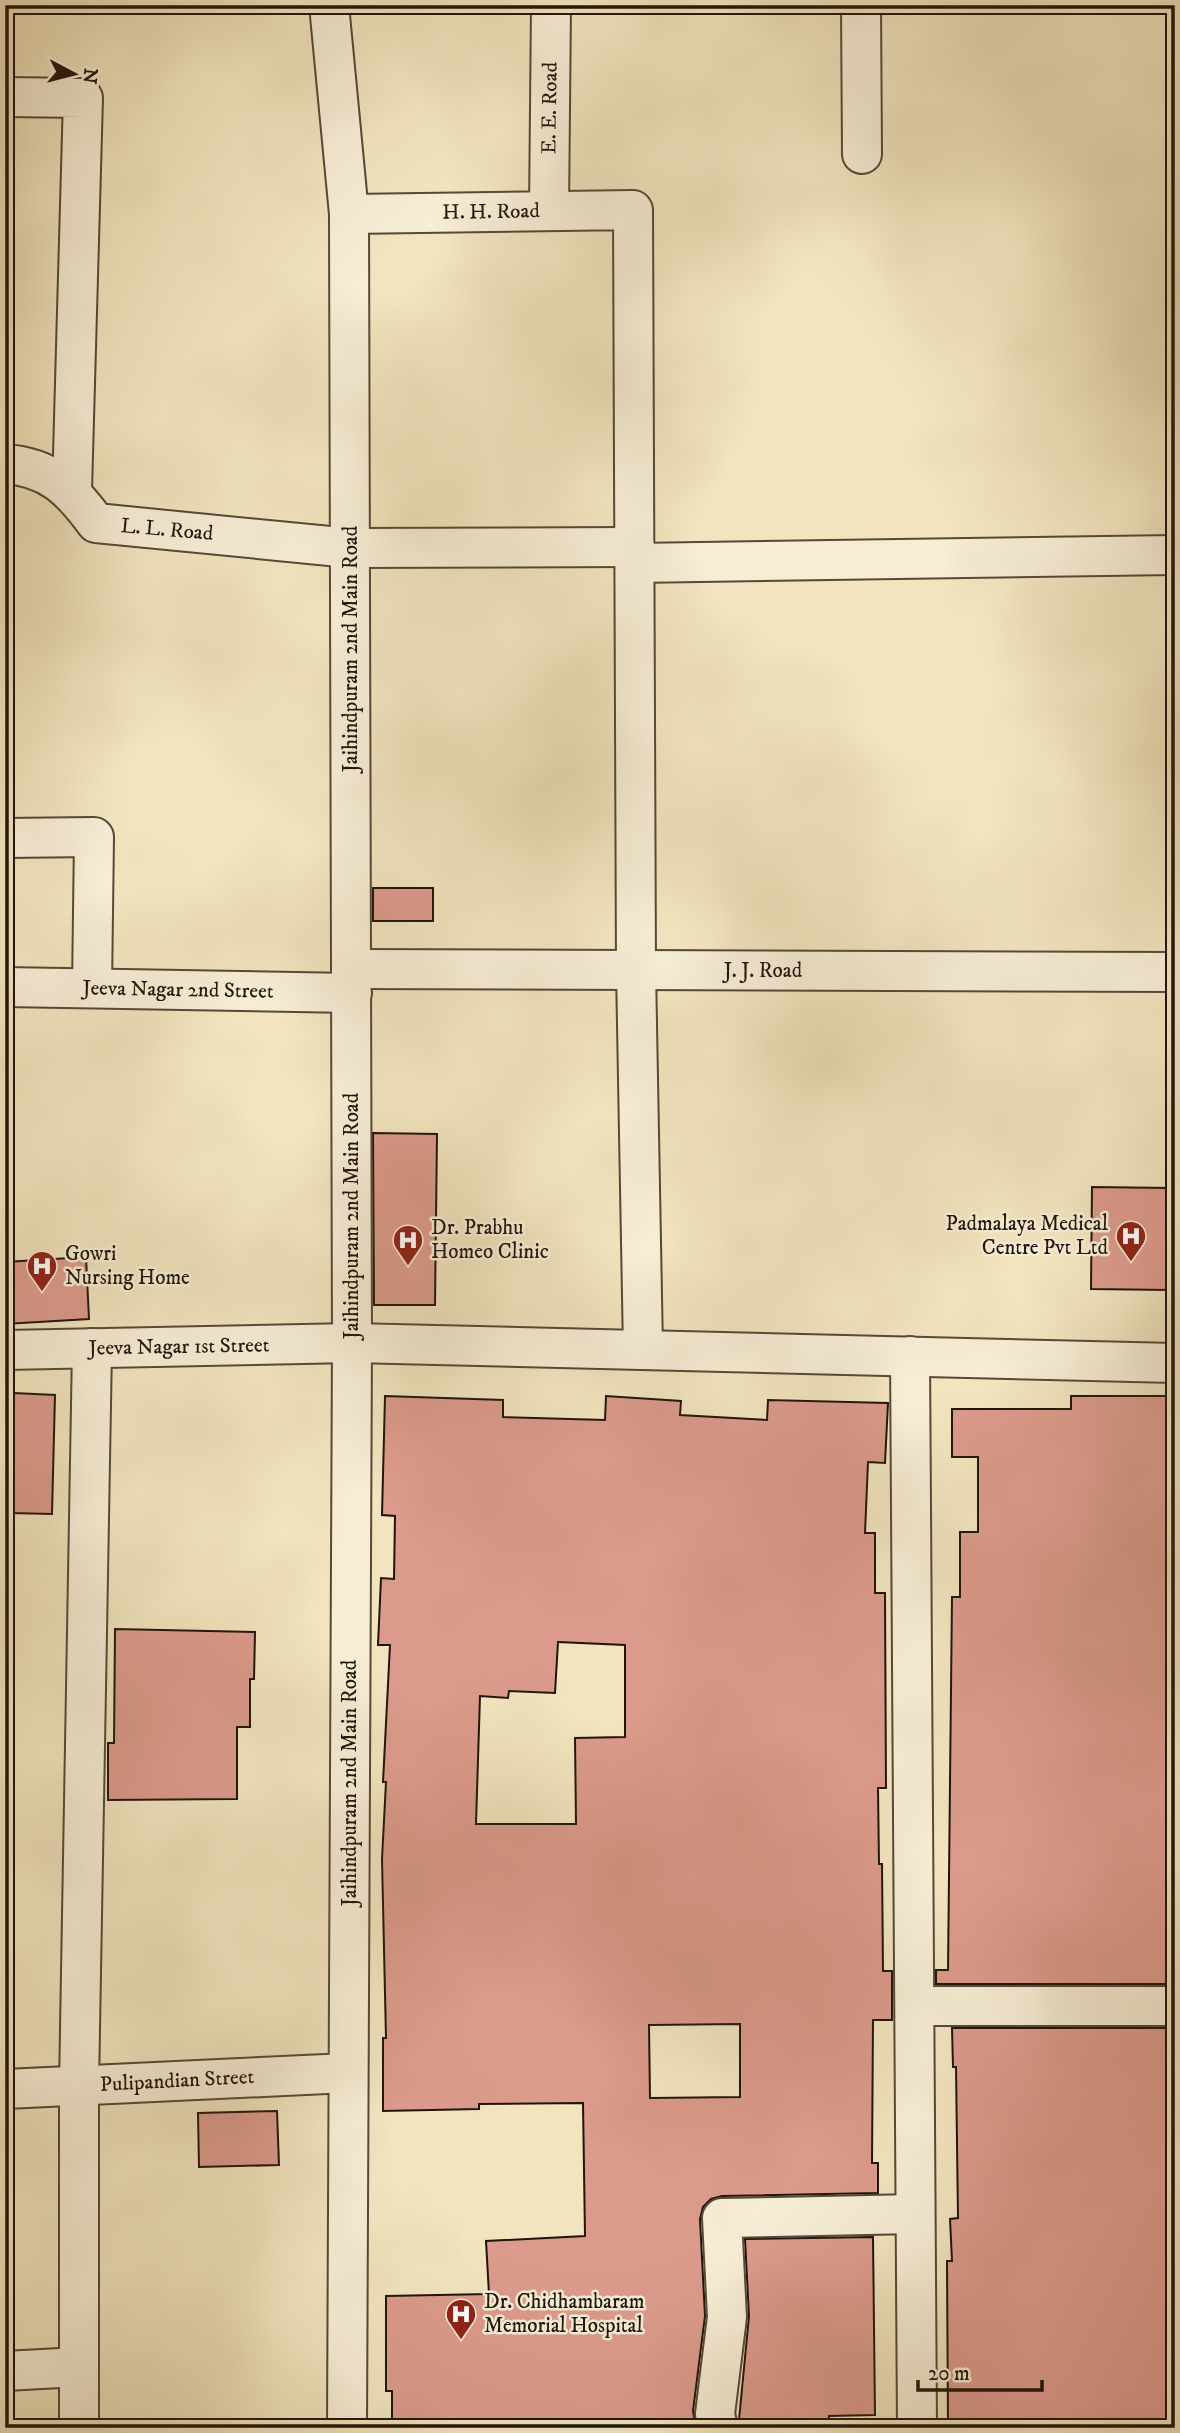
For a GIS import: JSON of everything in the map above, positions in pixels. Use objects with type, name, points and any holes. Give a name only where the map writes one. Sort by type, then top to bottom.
[{"type":"street","name":"Jaihindpuram 2nd Main Road","points":[[330,5],[349,214],[352,1343],[346,2428]]},
{"type":"street","name":"E. E. Road","points":[[549,211],[551,5]]},
{"type":"street","points":[[861,5],[862,154]]},
{"type":"street","points":[[5,97],[83,98],[72,490]]},
{"type":"street","name":"H. H. Road","points":[[349,214],[633,210],[635,555]]},
{"type":"street","name":"L. L. Road","points":[[5,464],[28,466],[72,490],[96,523],[351,548],[635,555],[1175,555]]},
{"type":"street","points":[[635,555],[636,970],[643,1350]]},
{"type":"street","points":[[5,838],[94,837],[92,988]]},
{"type":"street","name":"J. J. Road","points":[[351,981],[636,970],[1175,972]]},
{"type":"street","name":"Jeeva Nagar 2nd Street","points":[[5,987],[92,988],[351,981]]},
{"type":"street","name":"Jeeva Nagar 1st Street","points":[[5,1350],[352,1343],[1175,1363]]},
{"type":"street","points":[[79,2428],[79,2086],[92,1348]]},
{"type":"street","points":[[909,1356],[917,2428]]},
{"type":"street","points":[[915,2006],[1175,2006]]},
{"type":"street","name":"Pulipandian Street","points":[[5,2089],[348,2073]]},
{"type":"street","points":[[718,2428],[715,2414],[727,2317],[722,2218],[915,2214]]},
{"type":"street","points":[[5,2371],[79,2367]]},
{"type":"building","points":[[373,888],[433,888],[433,921],[373,921]]},
{"type":"building","points":[[373,1133],[437,1134],[435,1305],[374,1305]]},
{"type":"building","points":[[1092,1187],[1171,1188],[1169,1290],[1091,1289]]},
{"type":"building","points":[[86,1257],[89,1319],[5,1324],[5,1262]]},
{"type":"building","points":[[14,1393],[55,1395],[52,1514],[10,1513]]},
{"type":"building","points":[[385,1396],[503,1400],[503,1417],[605,1420],[606,1396],[681,1401],[680,1415],[767,1420],[768,1400],[888,1403],[885,1463],[868,1462],[865,1533],[875,1533],[875,1593],[885,1593],[886,1788],[878,1788],[879,1864],[882,1864],[883,1971],[892,1971],[892,2020],[873,2020],[872,2163],[878,2163],[878,2193],[722,2196],[711,2199],[703,2207],[700,2219],[705,2316],[693,2411],[696,2428],[392,2428],[392,2391],[386,2391],[386,2296],[489,2294],[486,2241],[585,2236],[583,2103],[479,2104],[479,2109],[383,2111],[383,2038],[386,2038],[382,1859],[386,1782],[383,1782],[390,1645],[378,1645],[381,1578],[394,1579],[395,1516],[382,1515]],"holes":[[[558,1642],[625,1645],[625,1737],[575,1738],[576,1824],[476,1824],[480,1696],[508,1698],[509,1691],[555,1693]],[[740,2024],[740,2097],[650,2098],[649,2025]]]},
{"type":"building","points":[[1071,1396],[1175,1396],[1175,1929],[1168,1929],[1167,1984],[936,1984],[936,1970],[948,1970],[952,1597],[960,1597],[960,1532],[978,1532],[978,1457],[952,1457],[952,1409],[1071,1409]]},
{"type":"building","points":[[115,1629],[255,1632],[254,1679],[250,1679],[250,1727],[237,1727],[237,1799],[108,1800],[108,1743],[114,1743]]},
{"type":"building","points":[[952,2028],[1175,2028],[1175,2428],[948,2428],[947,2261],[952,2261],[950,2219],[958,2218],[956,2067],[953,2067]]},
{"type":"building","points":[[277,2111],[279,2165],[199,2167],[198,2113]]},
{"type":"building","points":[[873,2237],[875,2415],[829,2416],[829,2421],[739,2420],[749,2316],[745,2239]]},
{"type":"place","name":"Padmalaya Medical Centre Pvt Ltd","points":[[1131,1263]]},
{"type":"place","name":"Dr. Prabhu Homeo Clinic","points":[[408,1267]]},
{"type":"place","name":"Gowri Nursing Home","points":[[42,1293]]},
{"type":"place","name":"Dr. Chidhambaram Memorial Hospital","points":[[461,2341]]}]
